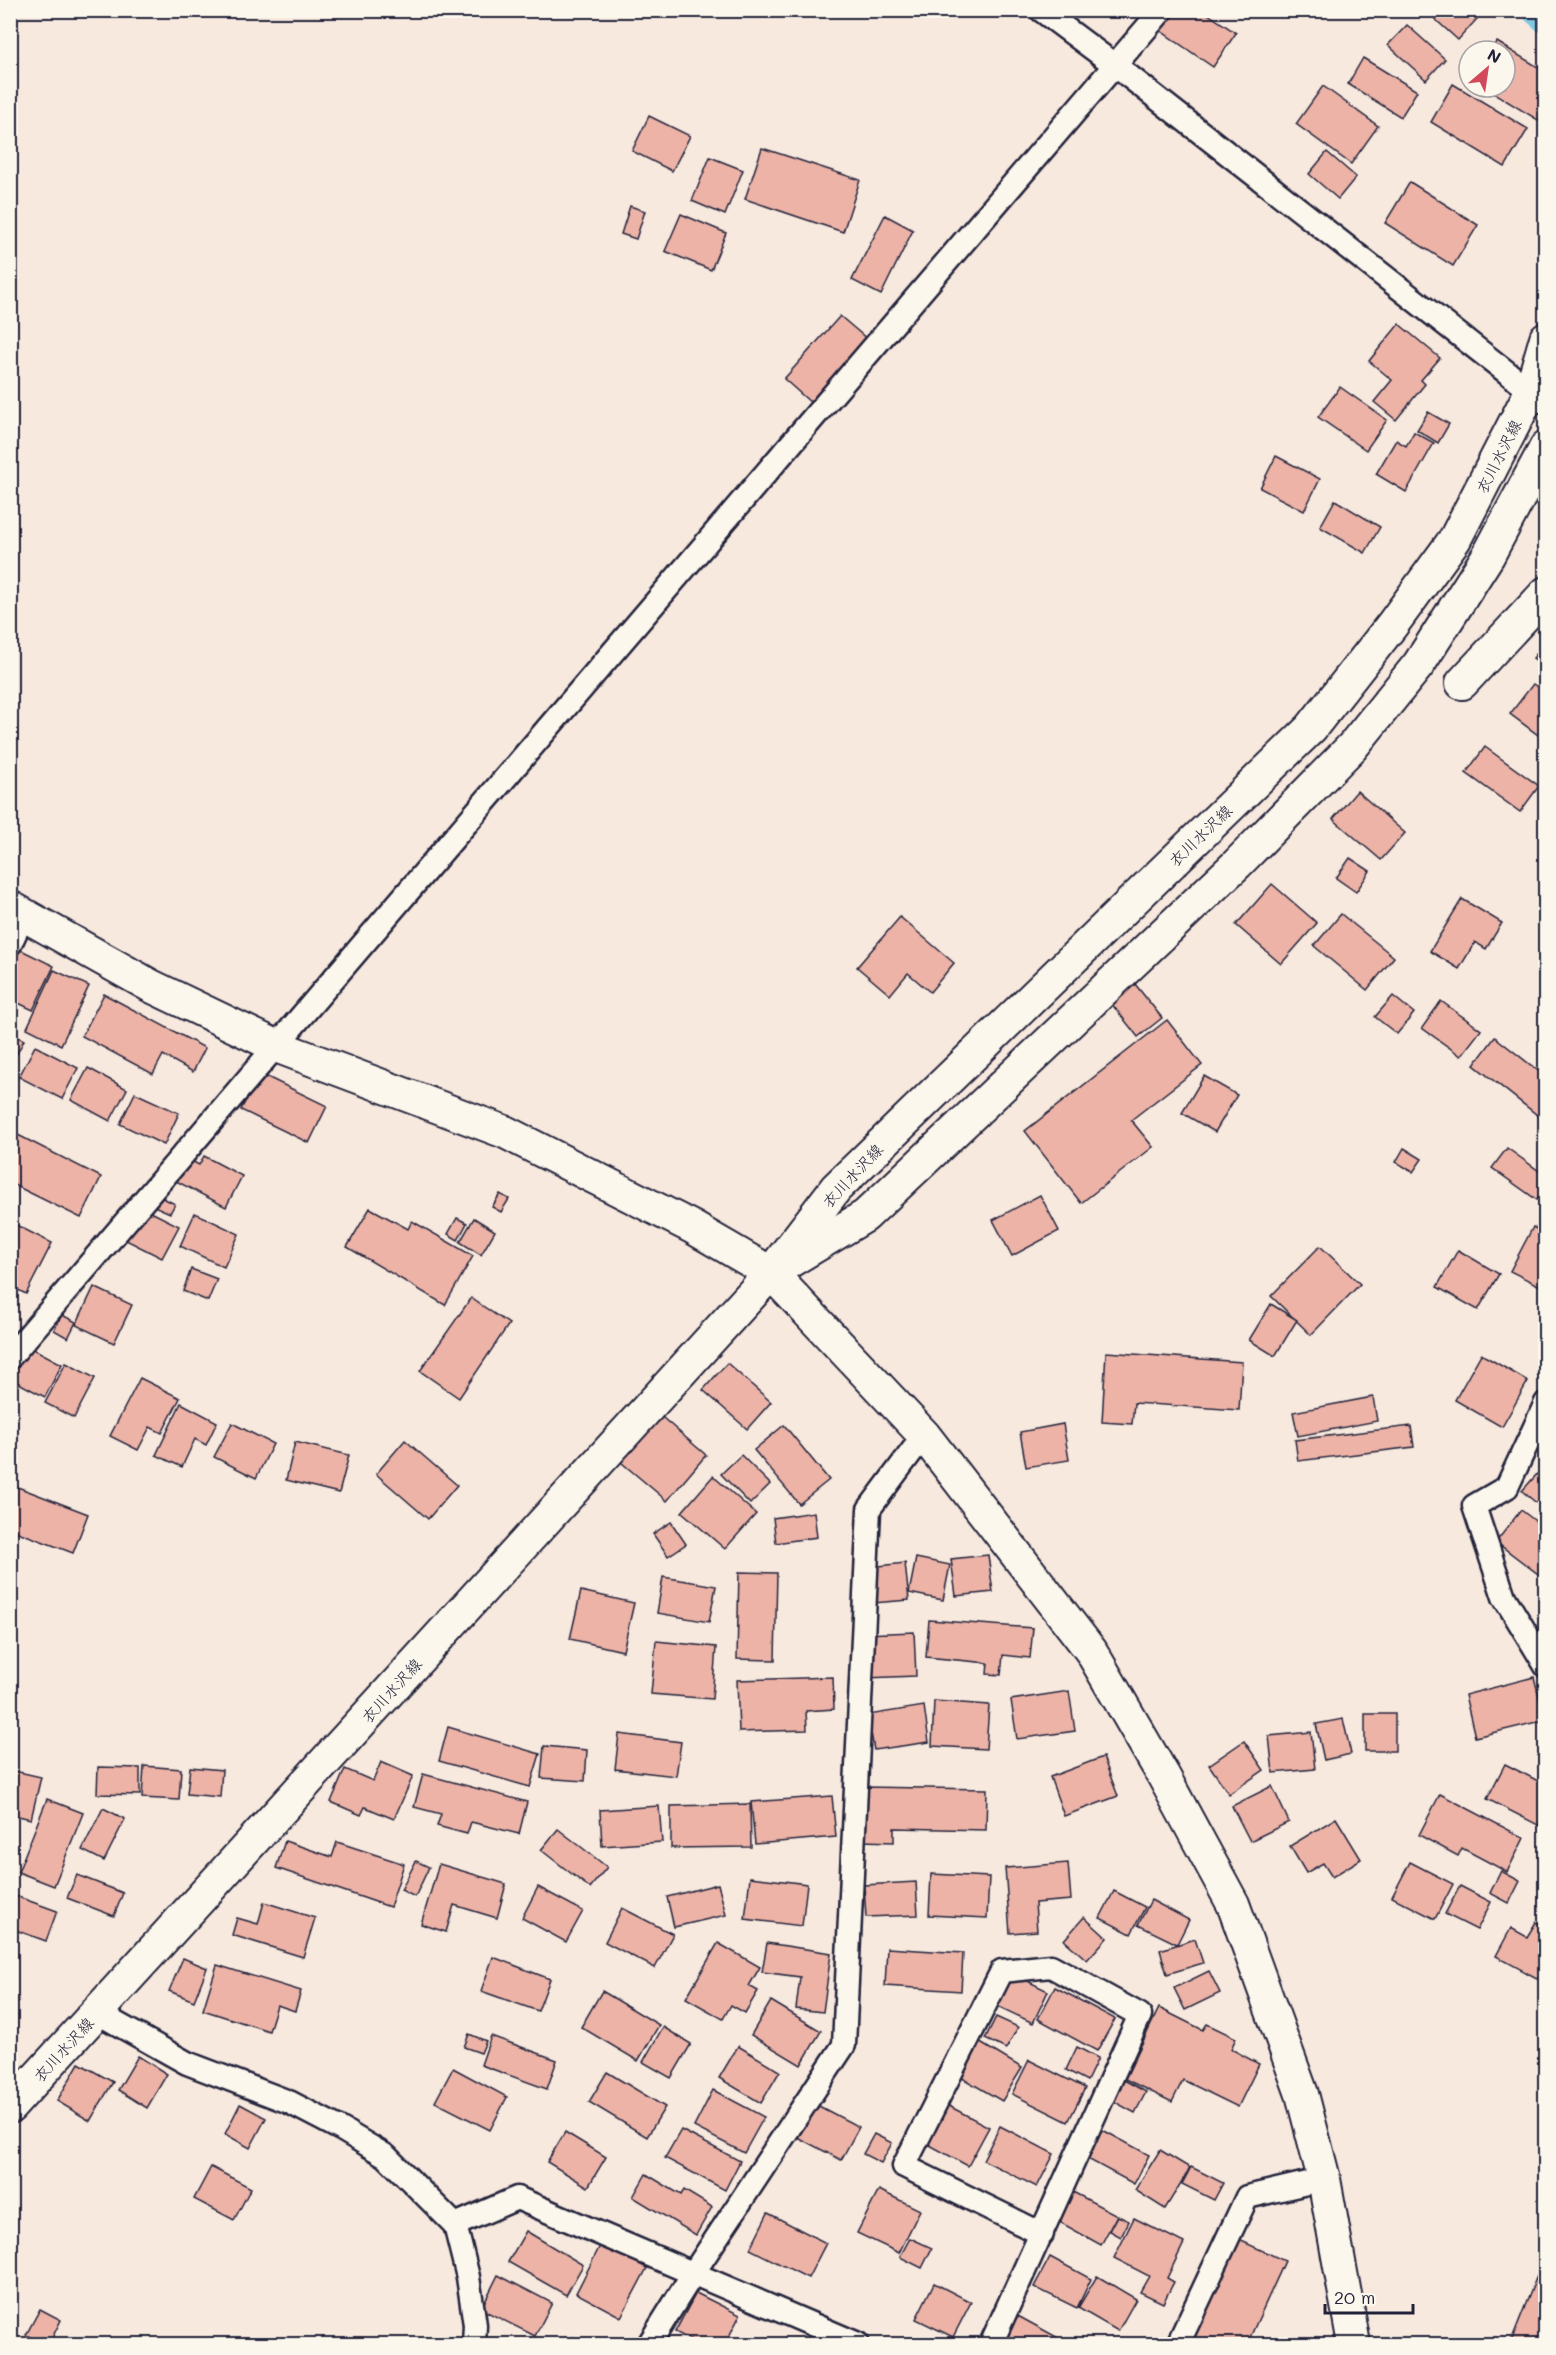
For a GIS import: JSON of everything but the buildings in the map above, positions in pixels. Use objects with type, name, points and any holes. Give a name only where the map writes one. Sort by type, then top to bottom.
[{"type":"main road","name":"衣川水沢線","points":[[10,2107],[771,1273],[836,1188],[1311,728],[1392,625],[1455,539],[1538,398],[1545,338]]},
{"type":"main road","name":"衣川水沢線","points":[[771,1273],[865,1216],[1237,864],[1352,747],[1419,664],[1488,556],[1545,447]]},
{"type":"main road","points":[[1462,683],[1545,593]]},
{"type":"main road","points":[[17,910],[151,986],[276,1046],[505,1132],[692,1227],[771,1273],[924,1435],[1091,1651],[1163,1775],[1233,1904],[1302,2094],[1324,2179],[1354,2344]]},
{"type":"street","points":[[1041,10],[1116,66],[1538,398]]},
{"type":"street","points":[[10,1357],[1162,10]]},
{"type":"street","points":[[10,944],[17,910]]},
{"type":"street","points":[[1545,1403],[1507,1487],[1474,1506],[1504,1597],[1545,1666]]},
{"type":"street","points":[[649,2344],[844,2045],[869,1509],[924,1435]]},
{"type":"street","points":[[991,2344],[1042,2234],[1140,2015],[1052,1966],[1002,1971],[904,2166],[1042,2234]]},
{"type":"street","points":[[96,2012],[187,2063],[289,2102],[341,2128],[386,2156],[455,2225],[468,2277],[475,2325],[474,2344]]},
{"type":"street","points":[[1178,2344],[1247,2197],[1324,2179]]},
{"type":"street","points":[[455,2225],[517,2198],[694,2272],[821,2338],[858,2344]]},
{"type":"waterway","points":[[1538,10],[1546,17]]}]
